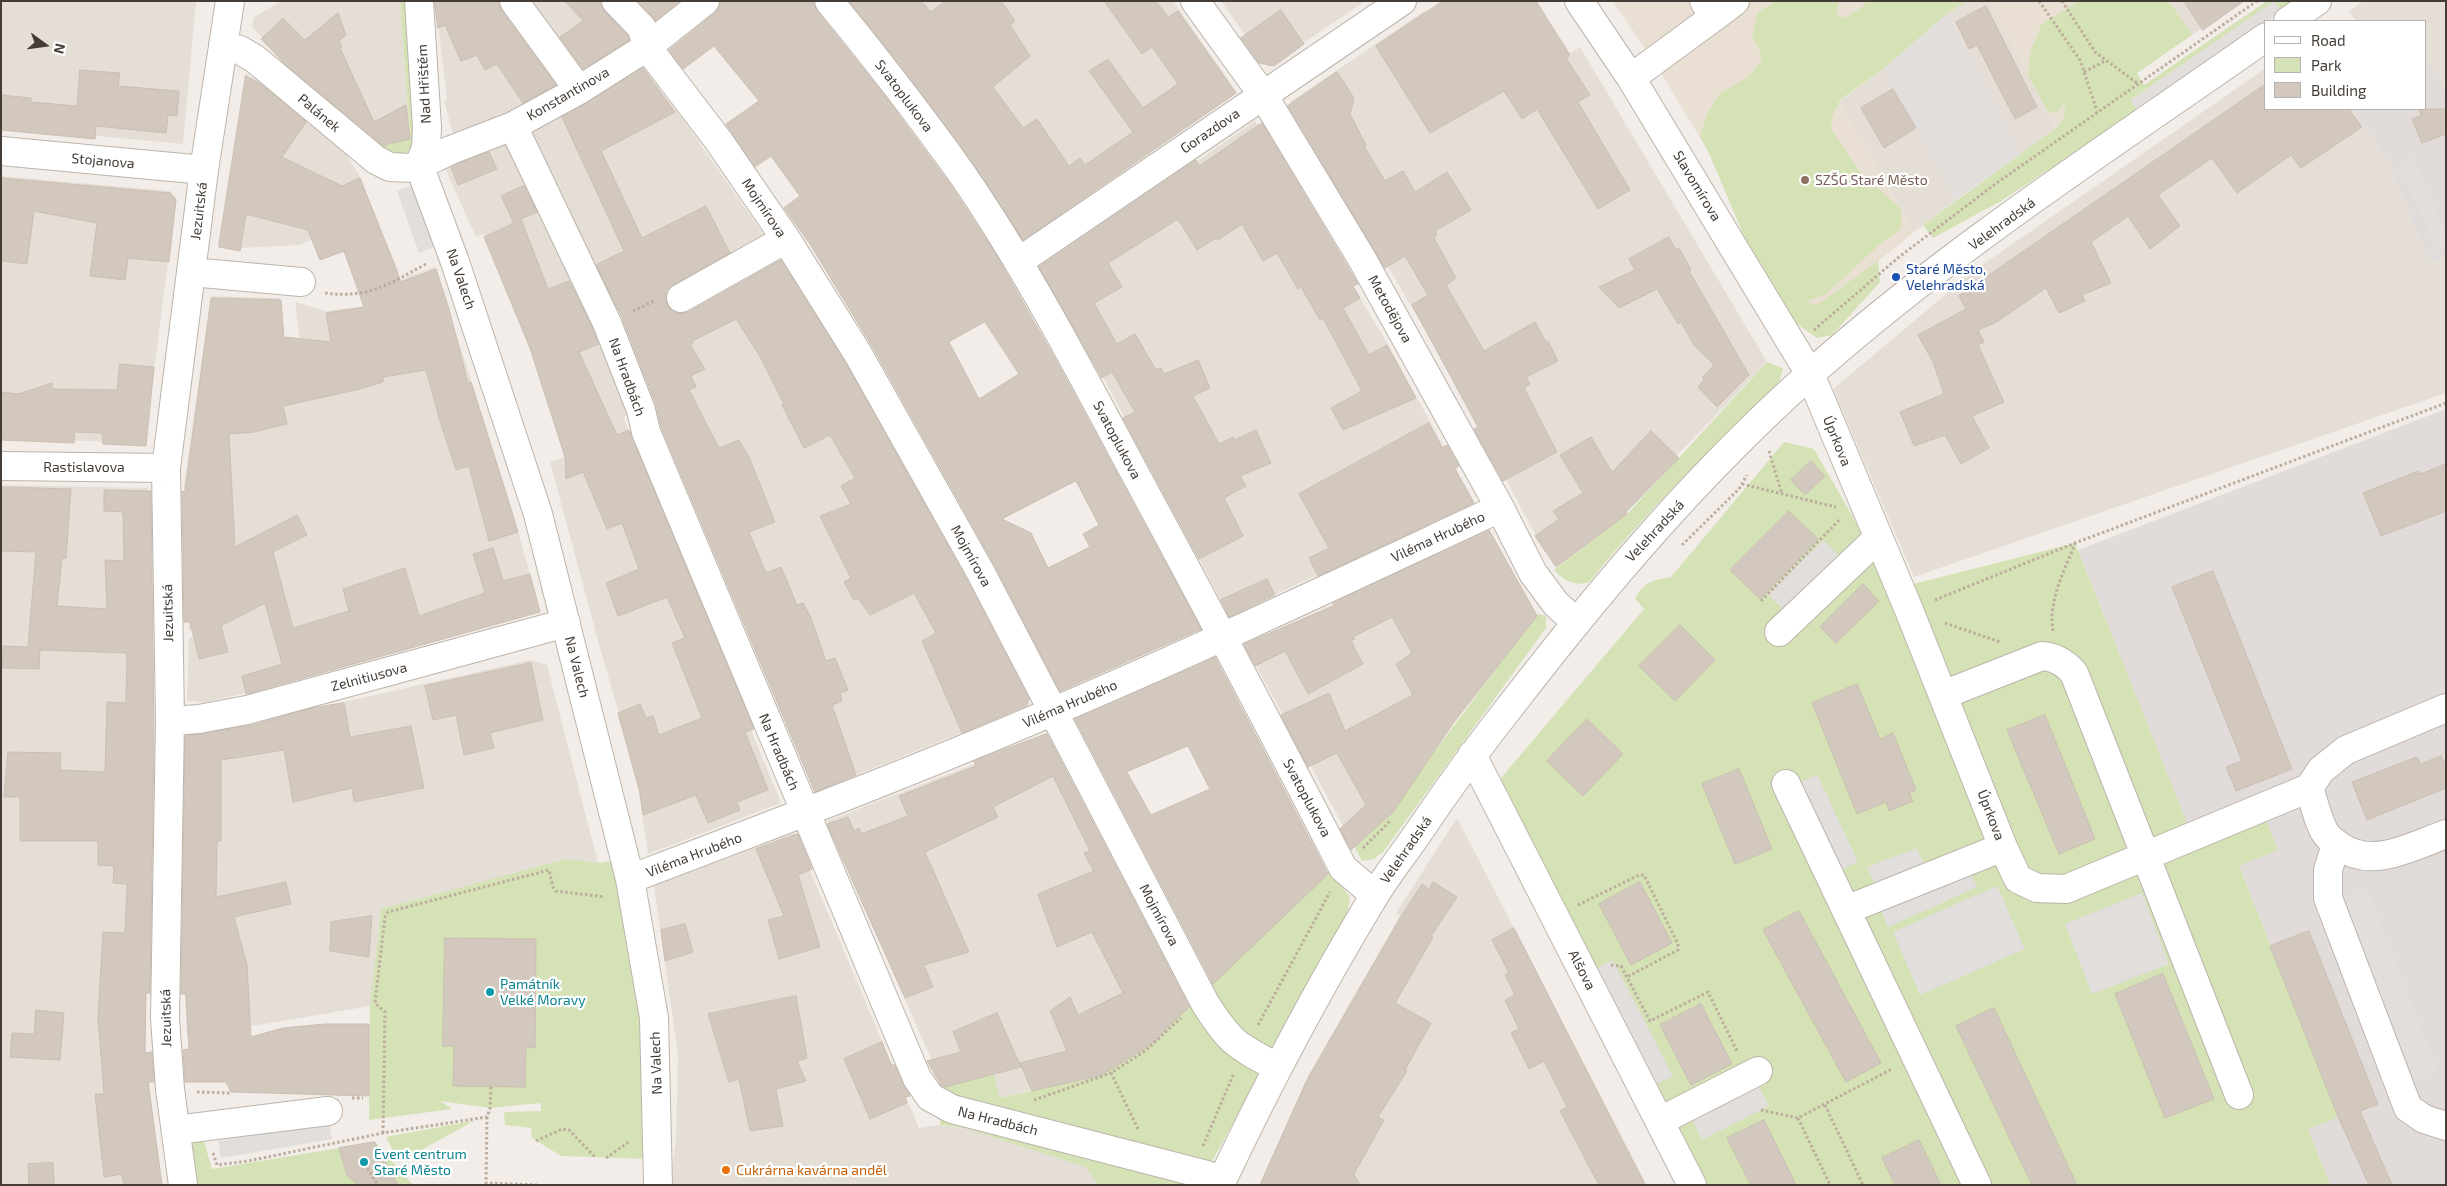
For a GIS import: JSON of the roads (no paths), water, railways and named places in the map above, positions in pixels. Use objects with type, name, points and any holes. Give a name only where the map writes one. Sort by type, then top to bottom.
[{"type":"street","name":"Jezuitská","points":[[183,1185],[170,1089],[165,1018],[170,721],[166,468],[204,170],[230,1]]},
{"type":"street","name":"Nad Hřištěm","points":[[419,1],[427,127],[426,148],[419,165]]},
{"type":"street","points":[[514,1],[579,90]]},
{"type":"street","name":"Mojmírova","points":[[616,1],[642,28],[647,47],[718,140],[786,239],[858,354],[981,573],[1205,1003],[1223,1032],[1245,1050],[1278,1067]]},
{"type":"street","name":"Konstantinova","points":[[419,165],[450,150],[513,126],[579,90],[647,47],[704,1]]},
{"type":"street","name":"Svatoplukova","points":[[829,1],[885,68],[962,176],[1018,262],[1088,385],[1223,637],[1343,868],[1375,895]]},
{"type":"street","name":"Metodějova","points":[[1195,1],[1263,95],[1362,259],[1500,508],[1533,573],[1556,604],[1576,622]]},
{"type":"street","name":"Gorazdova","points":[[1018,262],[1402,1]]},
{"type":"street","name":"Slavomírova","points":[[1578,1],[1631,78],[1810,374]]},
{"type":"street","points":[[2289,20],[2317,1]]},
{"type":"street","points":[[1631,78],[1718,6]]},
{"type":"street","name":"Velehradská","points":[[1216,1180],[1375,895],[1472,756],[1622,566],[1745,435],[1810,374],[1894,304],[1971,246],[2264,38]]},
{"type":"street","name":"Palánek","points":[[223,45],[240,50],[255,59],[376,160],[390,166],[405,169],[419,165]]},
{"type":"street","name":"Na Hradbách","points":[[513,126],[607,323],[641,410],[646,432],[917,1078],[930,1097],[952,1109],[1216,1180]]},
{"type":"street","name":"Stojanova","points":[[1,151],[204,170]]},
{"type":"street","name":"Na Valech","points":[[419,165],[455,262],[538,514],[631,885],[654,1018],[658,1185]]},
{"type":"street","points":[[681,298],[786,239]]},
{"type":"street","points":[[191,272],[301,282]]},
{"type":"street","name":"Úprkova","points":[[1810,374],[1877,538],[1909,610],[2003,847],[1846,910]]},
{"type":"street","name":"Rastislavova","points":[[1,466],[166,468]]},
{"type":"street","name":"Viléma Hrubého","points":[[631,885],[1053,712],[1223,637],[1500,508]]},
{"type":"street","points":[[1779,632],[1877,538]]},
{"type":"street","name":"Zelnitiusova","points":[[170,721],[199,719],[247,710],[566,623]]},
{"type":"street","points":[[1943,695],[2050,658],[2067,665],[2074,673],[2239,1095]]},
{"type":"street","points":[[2003,847],[2018,879],[2027,885],[2048,890],[2066,888],[2309,788],[2321,770],[2346,750],[2446,708]]},
{"type":"street","name":"Alšova","points":[[1472,756],[1692,1185]]},
{"type":"street","points":[[1786,784],[1977,1185]]},
{"type":"street","points":[[2309,788],[2325,833],[2336,844],[2351,854],[2371,857],[2394,853],[2446,834]]},
{"type":"street","points":[[2336,844],[2328,870],[2328,898],[2408,1108],[2424,1120],[2446,1126]]},
{"type":"street","points":[[1660,1121],[1758,1071]]},
{"type":"street","points":[[176,1130],[328,1110]]},
{"type":"place","name":"SZŠG Staré Město","points":[[1805,180]]},
{"type":"place","name":"Staré Město, Velehradská","points":[[1896,277]]},
{"type":"place","name":"Památník Velké Moravy","points":[[490,992]]},
{"type":"place","name":"Event centrum Staré Město","points":[[364,1162]]},
{"type":"place","name":"Cukrárna kavárna anděl","points":[[726,1170]]}]
